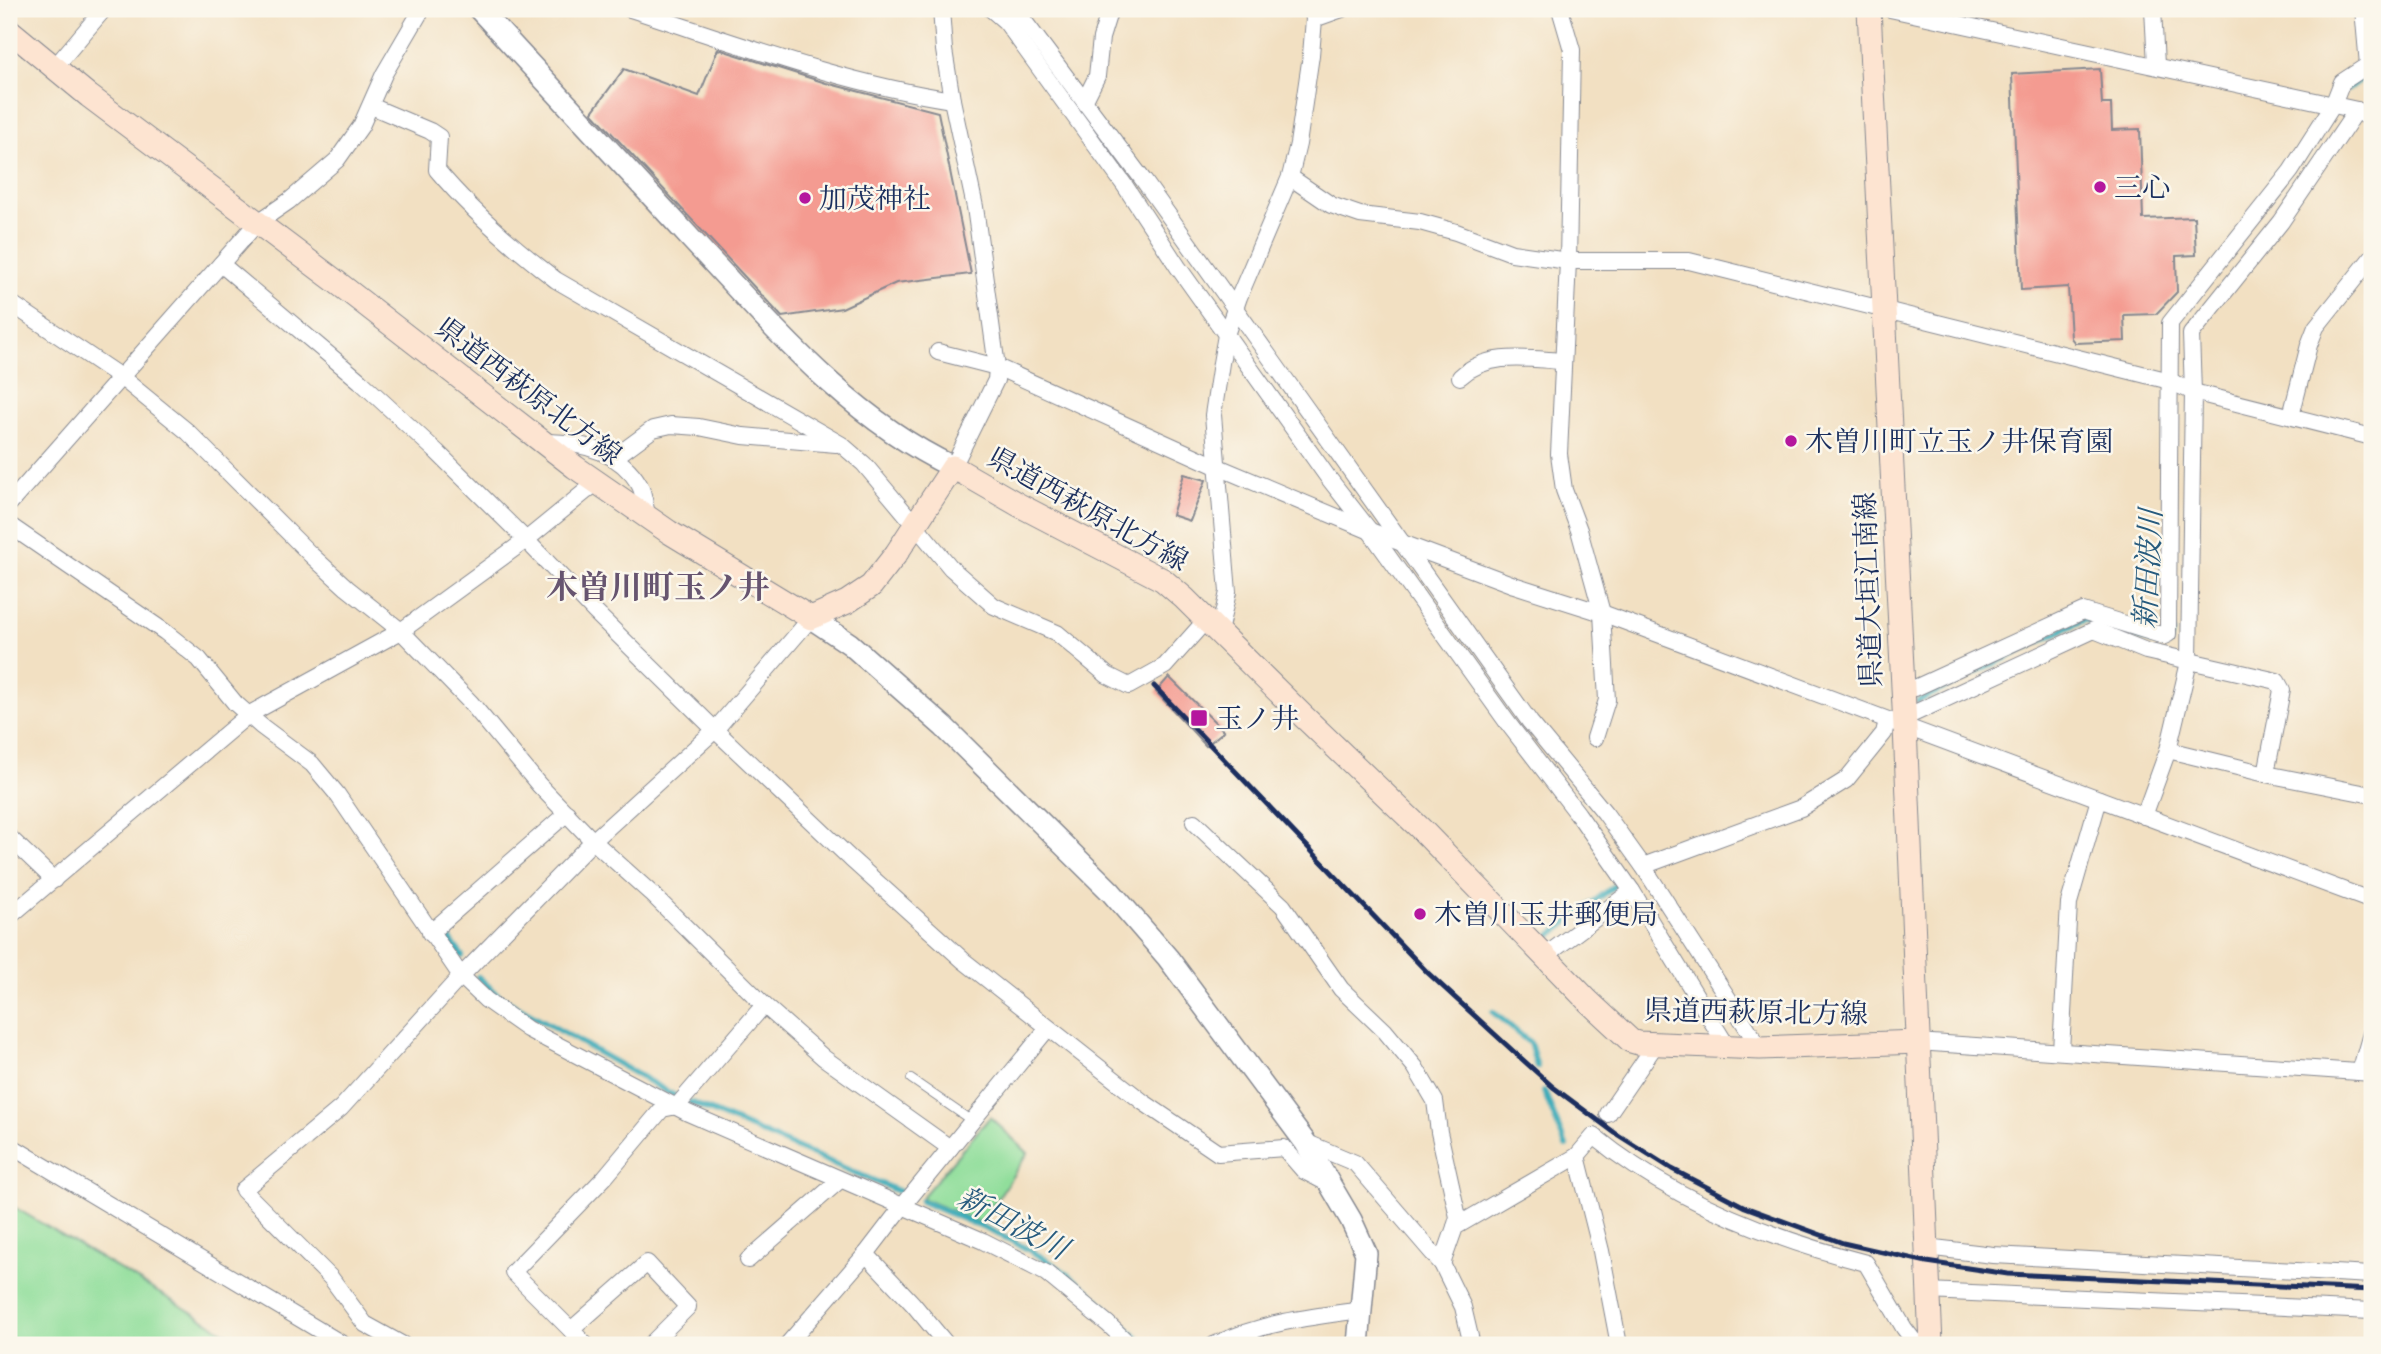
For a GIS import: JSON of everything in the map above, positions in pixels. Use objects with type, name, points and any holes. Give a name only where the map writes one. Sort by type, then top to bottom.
[{"type":"main road","name":"県道大垣江南線","points":[[1870,9],[1903,689],[1898,721],[1917,1042]]},
{"type":"main road","name":"県道西萩原北方線","points":[[9,30],[54,68],[597,482],[748,581],[811,618],[847,602],[871,586],[953,467],[1019,505],[1163,580],[1423,831],[1625,1037],[1638,1043],[1728,1048],[1917,1042]]},
{"type":"main road","points":[[1917,1042],[1931,1345]]},
{"type":"street","points":[[54,68],[104,9]]},
{"type":"street","points":[[9,504],[257,223],[289,201],[337,160],[361,126],[384,74],[422,9]]},
{"type":"street","points":[[480,9],[785,341],[875,420],[923,453],[953,467],[996,380],[997,367],[975,207],[944,50],[941,9]]},
{"type":"street","points":[[630,9],[799,64],[903,92],[952,100]]},
{"type":"street","points":[[991,9],[1006,22],[1327,476],[1370,531],[1507,722],[1578,814],[1632,891],[1728,1048]]},
{"type":"street","points":[[1015,9],[1085,100],[1530,722],[1605,813],[1643,866],[1760,1048]]},
{"type":"street","points":[[1085,100],[1097,76],[1101,38],[1110,9]]},
{"type":"street","points":[[371,106],[439,137],[438,170],[458,194],[511,244],[556,280],[842,445],[864,464],[951,568],[994,606],[1056,632],[1107,675],[1129,687],[1165,666],[1213,626],[1228,592],[1213,415],[1226,335],[1290,177],[1298,144],[1311,55],[1313,14],[1342,9]]},
{"type":"street","points":[[1560,9],[1572,50],[1568,261],[1559,454],[1564,490],[1579,530],[1602,613],[1607,700],[1595,738]]},
{"type":"street","points":[[1890,9],[2357,110],[2372,120],[2372,136]]},
{"type":"street","points":[[2153,9],[2156,65]]},
{"type":"street","points":[[1903,689],[1915,688],[2083,611],[2165,636],[2168,634],[2170,323],[2291,171],[2333,104],[2342,82],[2368,65],[2363,9]]},
{"type":"street","points":[[2144,816],[2168,750],[2189,662],[2193,392],[2191,334],[2281,222],[2357,110]]},
{"type":"street","points":[[1290,177],[1331,205],[1360,215],[1420,222],[1512,253],[1568,261],[1689,261],[2169,381],[2193,392],[2372,437]]},
{"type":"street","points":[[2291,416],[2316,327],[2372,257]]},
{"type":"street","points":[[221,264],[360,381],[437,452],[715,730],[964,961],[1143,1102],[1218,1153],[1284,1149],[1304,1171],[1329,1184]]},
{"type":"street","points":[[9,302],[122,378],[188,432],[310,554],[401,631],[471,703],[540,785],[593,841],[653,895],[764,1005],[824,1058],[950,1147]]},
{"type":"street","points":[[938,352],[997,367],[1216,466],[1370,531],[1898,721],[2372,901]]},
{"type":"street","points":[[1460,377],[1468,369],[1490,360],[1563,361]]},
{"type":"street","points":[[615,457],[653,429],[671,425],[699,427],[743,436],[842,445]]},
{"type":"street","points":[[544,442],[569,442],[615,457],[640,485],[647,516]]},
{"type":"street","points":[[9,917],[248,715],[401,631],[526,540],[597,482]]},
{"type":"street","points":[[9,525],[165,632],[199,659],[248,715],[312,764],[337,794],[461,976],[486,1000],[527,1029],[688,1113],[983,1241],[1046,1273],[1130,1345]]},
{"type":"street","points":[[403,1345],[365,1324],[331,1278],[243,1190],[341,1108],[461,976],[593,841],[715,730],[811,618],[850,644],[944,727],[1111,892],[1168,958],[1305,1142],[1351,1220],[1366,1253],[1358,1345]]},
{"type":"street","points":[[1643,866],[1801,808],[1846,780],[1884,733],[1898,721],[2094,630],[2146,650],[2189,662],[2277,681],[2283,690],[2266,774]]},
{"type":"street","points":[[2168,750],[2266,774],[2372,794]]},
{"type":"street","points":[[2061,1051],[2069,903],[2099,799]]},
{"type":"street","points":[[430,933],[566,813]]},
{"type":"street","points":[[1194,822],[1283,906],[1341,989],[1385,1031],[1415,1067],[1435,1101],[1438,1132],[1458,1217],[1443,1264]]},
{"type":"street","points":[[9,837],[54,880]]},
{"type":"street","points":[[1545,956],[1632,891]]},
{"type":"street","points":[[586,1345],[513,1272],[606,1177],[662,1108],[677,1107],[764,1005]]},
{"type":"street","points":[[787,1345],[866,1254],[1048,1028]]},
{"type":"street","points":[[1917,1042],[2366,1072],[2372,1030]]},
{"type":"street","points":[[1608,1114],[1656,1044]]},
{"type":"street","points":[[1455,1227],[1577,1156],[1594,1136],[1622,1159],[1672,1190],[1790,1241],[1866,1263],[1917,1345]]},
{"type":"street","points":[[1305,1142],[1354,1163],[1443,1264],[1463,1307],[1472,1345]]},
{"type":"street","points":[[9,1145],[344,1345]]},
{"type":"street","points":[[1577,1156],[1601,1251],[1619,1345]]},
{"type":"street","points":[[748,1259],[840,1180]]},
{"type":"street","points":[[1926,1247],[1993,1255],[2372,1275]]},
{"type":"street","points":[[866,1254],[947,1345]]},
{"type":"street","points":[[570,1330],[647,1263],[688,1307],[650,1345]]},
{"type":"street","points":[[1928,1292],[2372,1311]]},
{"type":"street","points":[[1214,1345],[1246,1331],[1291,1320],[1362,1310]]},
{"type":"lane","points":[[911,1079],[972,1121]]},
{"type":"green space","points":[[990,1117],[1028,1153],[981,1223],[921,1198]]},
{"type":"green space","points":[[9,1204],[247,1345],[9,1345]]},
{"type":"building","name":"加茂神社","points":[[718,49],[826,83],[938,112],[971,274],[896,283],[842,308],[782,317],[592,112],[624,69],[699,96]]},
{"type":"building","points":[[2100,69],[2102,104],[2111,104],[2112,130],[2140,129],[2143,219],[2194,217],[2196,255],[2176,256],[2177,292],[2156,314],[2124,315],[2125,341],[2075,343],[2071,338],[2068,287],[2021,290],[2012,74]]},
{"type":"building","points":[[1184,474],[1206,480],[1190,521],[1172,515]]},
{"type":"building","points":[[1169,677],[1224,731],[1206,746],[1156,692]]},
{"type":"waterway","name":"新田波川","points":[[2347,89],[2372,73]]},
{"type":"waterway","name":"新田波川","points":[[1918,701],[2085,619],[2089,621]]},
{"type":"waterway","name":"新田波川","points":[[2103,625],[2161,645],[2169,644],[2173,634]]},
{"type":"waterway","name":"新田波川","points":[[1551,935],[1617,884]]},
{"type":"waterway","name":"新田波川","points":[[449,938],[462,956]]},
{"type":"waterway","name":"新田波川","points":[[478,977],[499,996],[675,1096]]},
{"type":"waterway","name":"新田波川","points":[[1493,1012],[1530,1043],[1537,1067]]},
{"type":"waterway","name":"新田波川","points":[[1544,1091],[1566,1146]]},
{"type":"waterway","name":"新田波川","points":[[690,1102],[900,1192]]},
{"type":"waterway","name":"新田波川","points":[[921,1201],[1004,1237],[1051,1263],[1088,1291],[1144,1345]]},
{"type":"railway","points":[[1154,686],[1428,973],[1553,1087],[1615,1133],[1672,1169],[1745,1207],[1843,1243],[1927,1262],[2008,1274],[2372,1290]]},
{"type":"place","name":"三心","points":[[2100,187]]},
{"type":"place","name":"加茂神社","points":[[805,198]]},
{"type":"place","name":"木曽川町立玉ノ井保育園","points":[[1791,441]]},
{"type":"place","name":"玉ノ井","points":[[1199,718]]},
{"type":"place","name":"木曽川玉井郵便局","points":[[1420,914]]},
{"type":"district","name":"木曽川町玉ノ井","points":[[658,587]]}]
